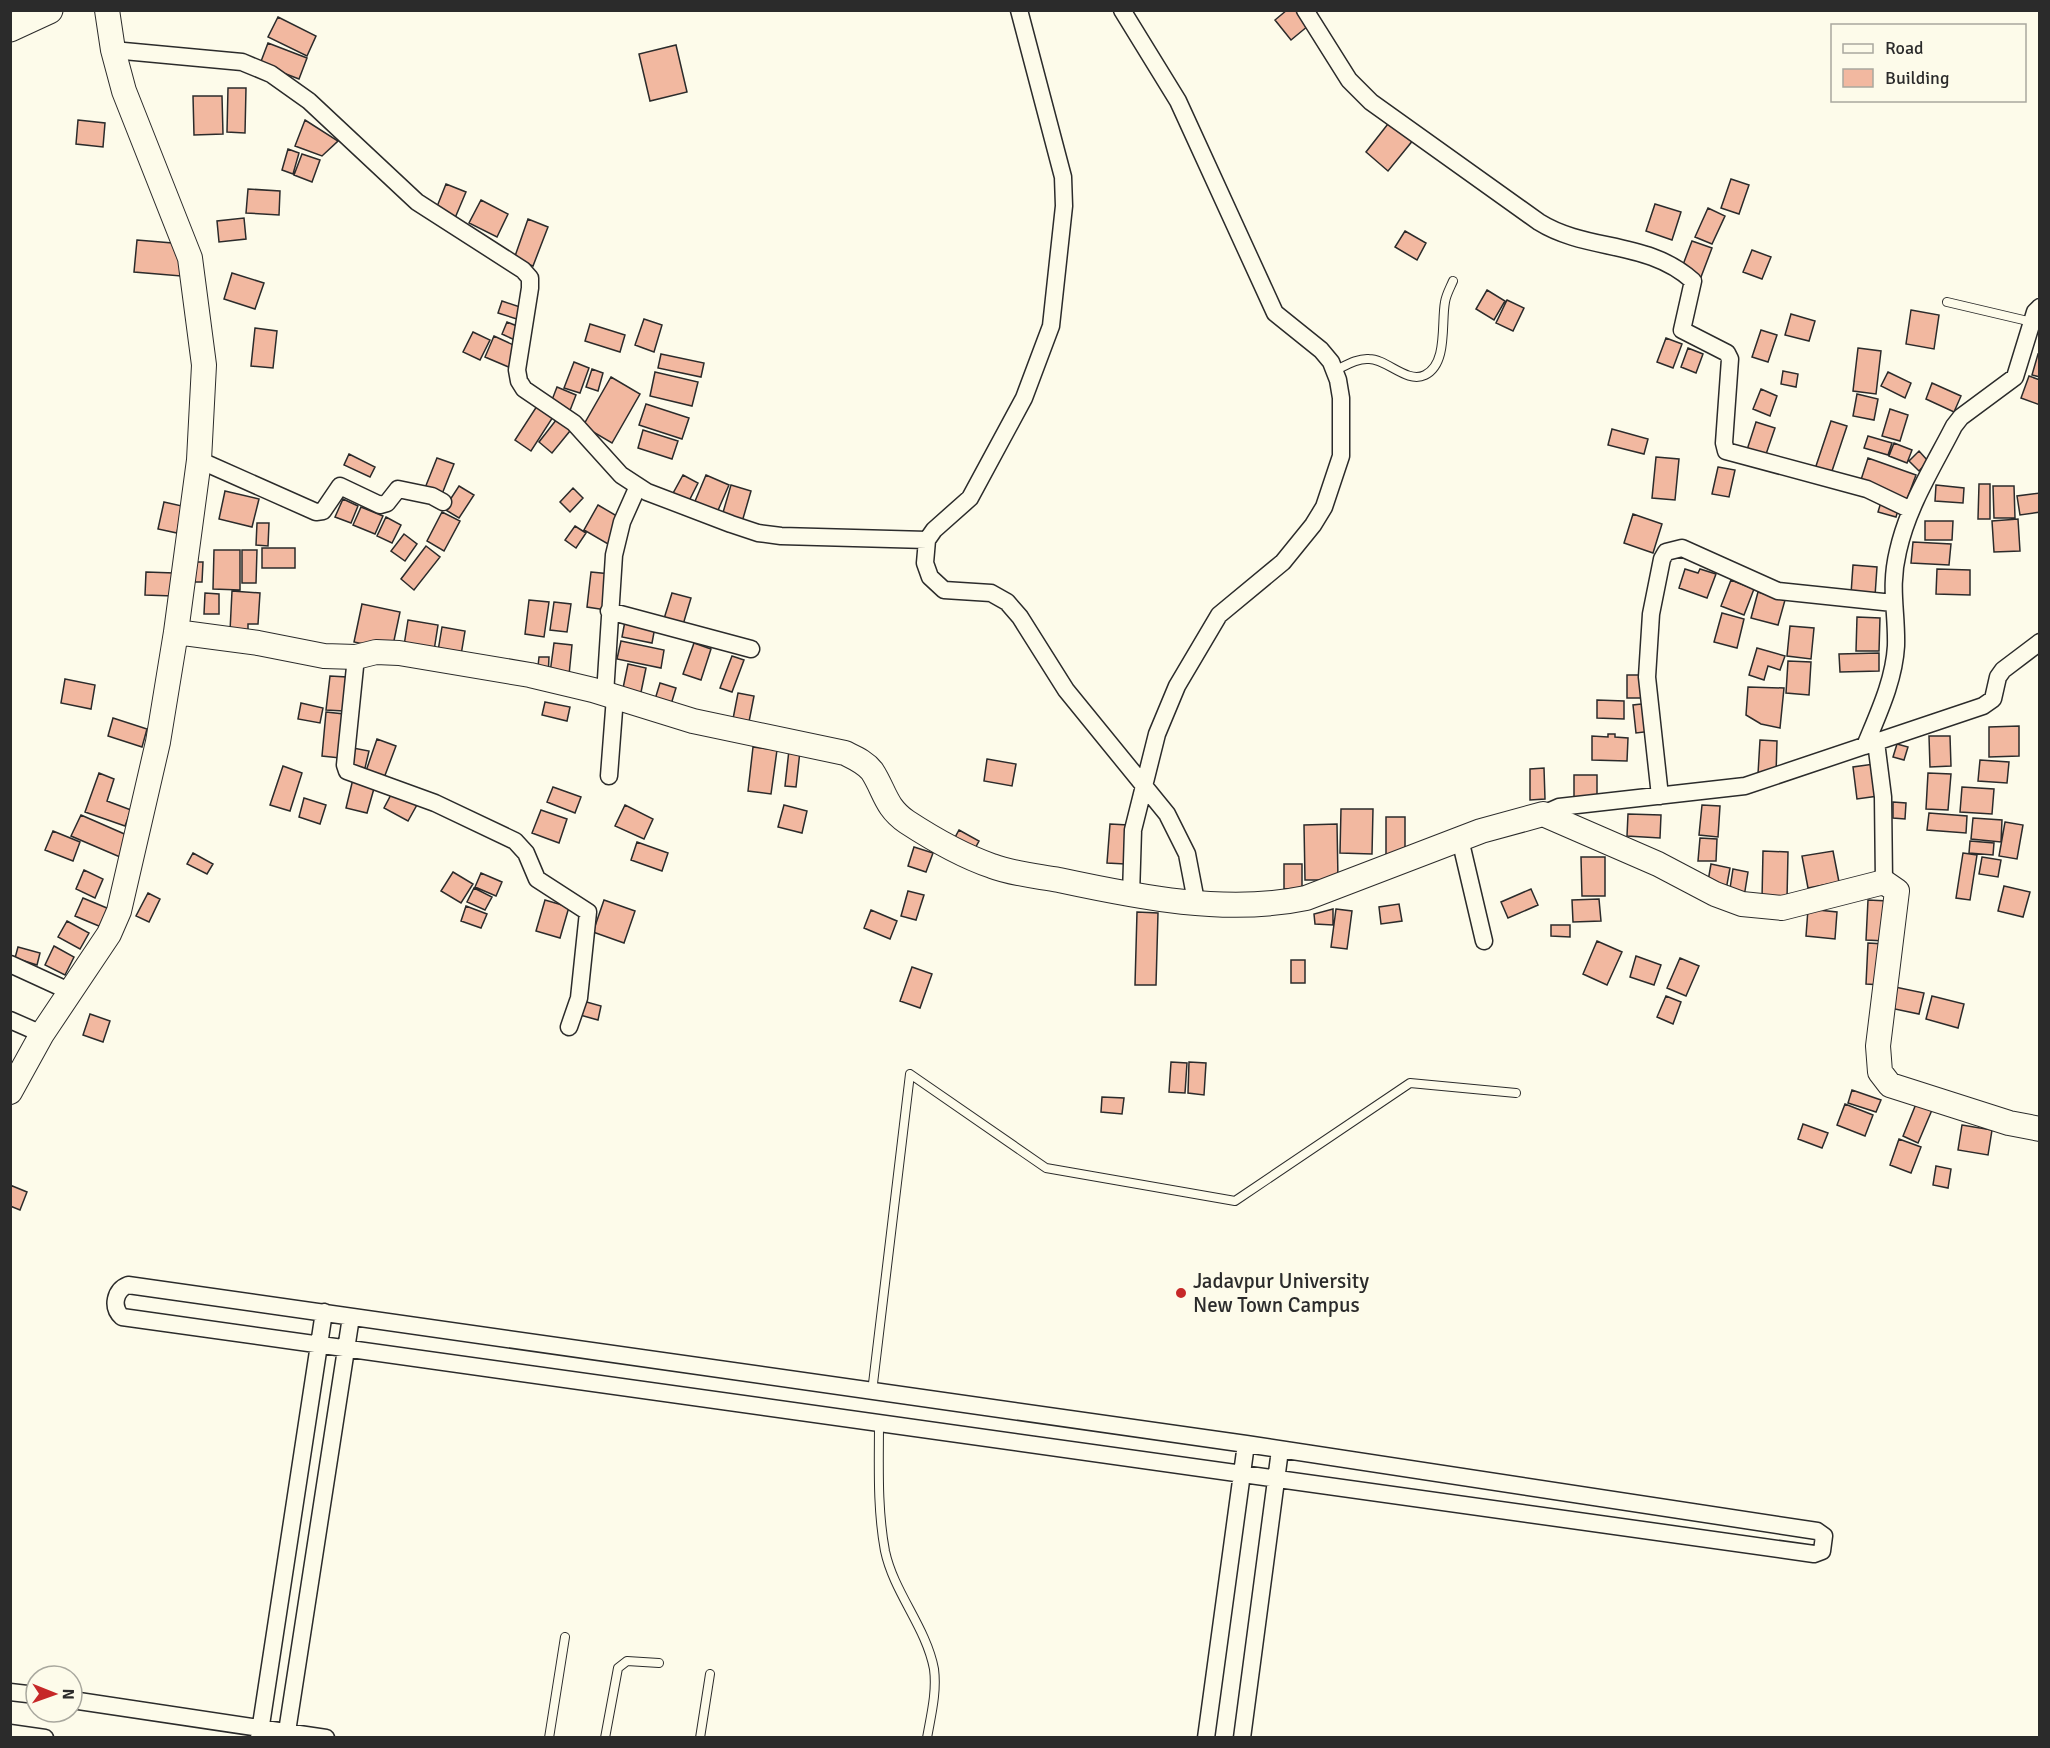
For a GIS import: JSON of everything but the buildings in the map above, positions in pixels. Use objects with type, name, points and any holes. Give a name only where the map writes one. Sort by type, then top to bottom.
[{"type":"main road","points":[[10,28],[49,10]]},
{"type":"street","points":[[11,1090],[42,1035],[109,934],[119,911],[158,742],[176,632],[199,460],[204,365],[190,258],[137,126],[113,50],[107,10]]},
{"type":"street","points":[[1019,10],[1064,177],[1064,206],[1051,326],[1024,398],[970,498],[934,530],[927,540],[925,563],[930,577],[944,590],[991,593],[1007,602],[1020,617],[1066,690],[1103,739],[1144,784],[1167,814],[1187,854],[1196,901]]},
{"type":"street","points":[[1122,10],[1178,101],[1275,313],[1321,350],[1334,371],[1341,398],[1341,456],[1324,507],[1283,562],[1229,605],[1212,626],[1177,686],[1157,734],[1133,830],[1131,895]]},
{"type":"street","points":[[1305,10],[1349,81],[1371,102],[1539,222],[1557,233],[1628,248],[1657,260],[1693,281],[1682,330],[1727,354],[1730,359],[1724,443],[1726,452],[1867,489],[1911,510]]},
{"type":"street","points":[[113,50],[242,62],[272,74],[309,101],[417,202],[523,270],[530,278],[530,288],[518,370],[519,381],[524,389],[574,423],[621,475],[647,492],[758,533],[927,540]]},
{"type":"street","points":[[1884,882],[1883,797],[1871,744],[1892,670],[1896,631],[1893,603],[1897,552],[1911,510],[1961,417],[2015,377],[2036,315]]},
{"type":"street","points":[[199,460],[316,513],[323,512],[340,486],[380,505],[387,503],[398,489],[432,496],[443,502]]},
{"type":"street","points":[[609,776],[609,611],[614,555],[622,522],[638,486]]},
{"type":"street","points":[[1659,796],[1647,677],[1651,614],[1662,559],[1666,552],[1682,548],[1778,591],[1893,603]]},
{"type":"street","points":[[609,611],[751,649]]},
{"type":"street","points":[[176,632],[258,643],[324,656],[356,657],[376,652],[399,653],[530,675],[693,721],[846,753],[861,761],[871,771],[887,804],[905,821],[944,844],[992,867],[1131,895],[1236,905],[1282,903],[1306,898],[1460,839],[1559,807],[1745,786],[1990,702],[2003,670],[2040,642]]},
{"type":"street","points":[[356,657],[345,765],[347,771],[426,799],[515,841],[526,853],[537,879],[588,912],[579,998],[569,1027]]},
{"type":"street","points":[[1543,814],[1658,864],[1715,894],[1743,904],[1782,908],[1884,882],[1897,891],[1878,1047],[1880,1072],[1890,1084],[2009,1123],[2040,1129]]},
{"type":"street","points":[[1460,839],[1484,941]]},
{"type":"street","points":[[10,963],[71,992]]},
{"type":"street","points":[[10,1020],[42,1035]]},
{"type":"street","points":[[128,1285],[351,1317],[1246,1444],[1817,1531],[1824,1536],[1822,1551],[1814,1554],[122,1317],[118,1313],[115,1299],[121,1287],[128,1285]]},
{"type":"street","points":[[260,1733],[324,1312]]},
{"type":"street","points":[[287,1735],[351,1317]]},
{"type":"street","points":[[1206,1737],[1246,1444]]},
{"type":"street","points":[[1242,1737],[1280,1450]]},
{"type":"street","points":[[84,1702],[260,1733],[326,1737]]},
{"type":"street","points":[[10,1732],[45,1737]]},
{"type":"lane","points":[[1334,371],[1366,358],[1376,359],[1413,377],[1426,375],[1436,366],[1439,357],[1445,302],[1453,280]]},
{"type":"lane","points":[[1947,302],[2036,315]]},
{"type":"lane","points":[[872,1392],[910,1074],[1046,1168],[1235,1201],[1410,1083],[1516,1093]]},
{"type":"lane","points":[[879,1422],[878,1491],[886,1552],[893,1576],[930,1652],[934,1672],[934,1701],[927,1737]]},
{"type":"lane","points":[[549,1737],[565,1637]]},
{"type":"lane","points":[[605,1737],[618,1668],[627,1661],[659,1664]]},
{"type":"lane","points":[[700,1737],[710,1674]]},
{"type":"place","name":"Jadavpur University New Town Campus","points":[[1181,1293]]}]
